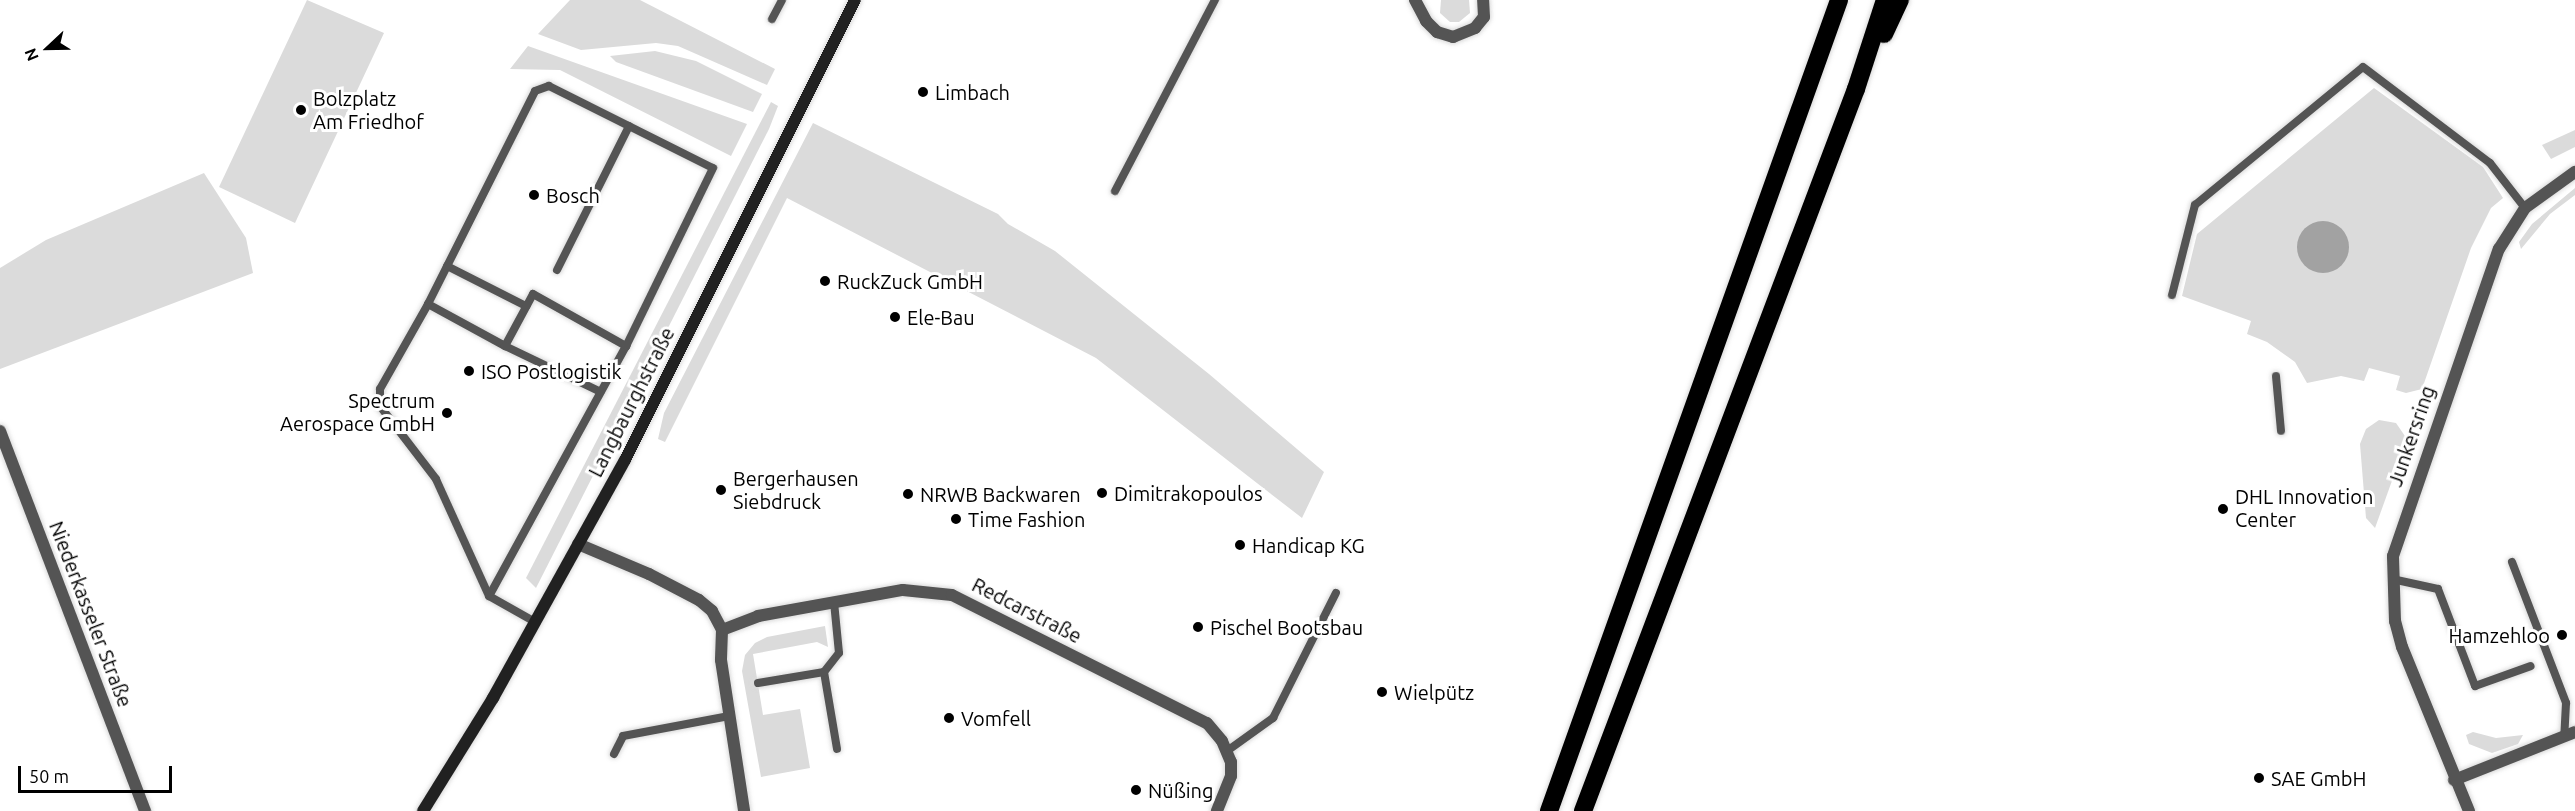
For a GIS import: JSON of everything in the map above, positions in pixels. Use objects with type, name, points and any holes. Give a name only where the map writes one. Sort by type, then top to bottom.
[{"type":"highway","points":[[1550,811],[1837,0]]},
{"type":"highway","points":[[1583,811],[1856,89],[1885,0]]},
{"type":"highway","points":[[1856,89],[1900,0]]},
{"type":"main road","name":"Langbaurghstraße","points":[[423,811],[535,622],[625,460],[855,0]]},
{"type":"street","points":[[1415,0],[1426,21],[1437,32],[1453,36],[1476,28],[1484,17],[1483,0]]},
{"type":"street","name":"Junkersring","points":[[2469,811],[2454,780],[2402,647],[2392,579],[2402,523],[2489,271],[2524,208],[2575,172]]},
{"type":"street","name":"Niederkasseler Straße","points":[[0,431],[145,811]]},
{"type":"street","points":[[578,544],[699,600],[712,611],[722,630],[721,660],[744,811]]},
{"type":"street","name":"Redcarstraße","points":[[722,630],[758,616],[903,590],[952,594],[1207,723],[1227,751]]},
{"type":"street","points":[[2454,780],[2569,734]]},
{"type":"street","points":[[1217,811],[1231,776],[1227,751]]},
{"type":"lane","points":[[772,19],[782,0]]},
{"type":"lane","points":[[1114,191],[1215,0]]},
{"type":"lane","points":[[2172,295],[2195,205],[2363,67],[2490,163],[2524,208]]},
{"type":"lane","points":[[489,597],[626,346],[714,168],[549,86],[535,91],[428,304],[380,389],[380,406],[436,479],[489,597],[535,622]]},
{"type":"lane","points":[[557,270],[629,126]]},
{"type":"lane","points":[[447,266],[526,306]]},
{"type":"lane","points":[[505,346],[533,294],[626,346]]},
{"type":"lane","points":[[428,304],[505,346],[601,392]]},
{"type":"lane","points":[[2276,376],[2281,431]]},
{"type":"lane","points":[[2512,561],[2566,703],[2569,734]]},
{"type":"lane","points":[[2392,579],[2438,589],[2475,686],[2531,666]]},
{"type":"lane","points":[[1227,751],[1273,718],[1336,593]]},
{"type":"lane","points":[[758,683],[824,672],[839,653],[834,602]]},
{"type":"lane","points":[[824,672],[837,749]]},
{"type":"lane","points":[[614,754],[623,736],[729,716]]},
{"type":"shaded area","name":"Bolzplatz Am Friedhof","points":[[307,0],[384,33],[295,223],[219,187]]},
{"type":"shaded area","points":[[570,0],[640,0],[775,69],[767,85],[678,46],[656,43],[581,50],[538,34]]},
{"type":"shaded area","points":[[1441,0],[1469,0],[1470,13],[1459,22],[1450,22],[1440,13]]},
{"type":"shaded area","points":[[528,46],[747,124],[731,156],[560,70],[510,69]]},
{"type":"shaded area","points":[[655,51],[696,61],[762,94],[753,112],[616,62],[610,56]]},
{"type":"shaded area","points":[[2374,88],[2483,167],[2503,198],[2491,208],[2471,248],[2422,389],[2406,393],[2396,390],[2400,376],[2369,368],[2364,381],[2341,376],[2307,383],[2295,362],[2267,342],[2247,334],[2251,321],[2182,296],[2197,234]]},
{"type":"shaded area","points":[[771,102],[778,106],[769,129],[536,588],[526,578]]},
{"type":"shaded area","points":[[813,123],[998,214],[1008,224],[1055,251],[1209,374],[1324,472],[1302,518],[1096,358],[787,198],[665,442],[658,439],[664,413]]},
{"type":"shaded area","points":[[2575,130],[2575,147],[2551,159],[2542,145]]},
{"type":"shaded area","points":[[204,173],[246,238],[253,273],[0,369],[0,268],[46,240]]},
{"type":"shaded area","points":[[2575,188],[2575,195],[2550,214],[2521,249],[2519,242],[2532,224]]},
{"type":"shaded area","points":[[2318,221],[2328,221],[2337,225],[2345,233],[2349,247],[2345,261],[2337,269],[2328,273],[2318,273],[2309,269],[2301,261],[2297,252],[2297,242],[2301,233],[2309,225]]},
{"type":"shaded area","points":[[2379,420],[2396,423],[2407,439],[2375,528],[2366,518],[2360,444],[2366,429]]},
{"type":"shaded area","points":[[825,626],[828,647],[817,642],[753,654],[763,715],[800,709],[810,768],[761,777],[742,671],[745,655],[755,643],[767,637]]},
{"type":"shaded area","points":[[2473,732],[2496,738],[2523,735],[2518,744],[2492,753],[2469,744],[2466,735]]},
{"type":"place","name":"Limbach","points":[[923,92]]},
{"type":"place","name":"Bolzplatz Am Friedhof","points":[[301,110]]},
{"type":"place","name":"Bosch","points":[[534,195]]},
{"type":"place","name":"RuckZuck GmbH","points":[[825,281]]},
{"type":"place","name":"Ele-Bau","points":[[895,317]]},
{"type":"place","name":"ISO Postlogistik","points":[[469,371]]},
{"type":"place","name":"Spectrum Aerospace GmbH","points":[[447,413]]},
{"type":"place","name":"Bergerhausen Siebdruck","points":[[721,490]]},
{"type":"place","name":"Dimitrakopoulos","points":[[1102,493]]},
{"type":"place","name":"NRWB Backwaren","points":[[908,494]]},
{"type":"place","name":"DHL Innovation Center","points":[[2223,509]]},
{"type":"place","name":"Time Fashion","points":[[956,519]]},
{"type":"place","name":"Handicap KG","points":[[1240,545]]},
{"type":"place","name":"Pischel Bootsbau","points":[[1198,627]]},
{"type":"place","name":"Hamzehloo","points":[[2562,635]]},
{"type":"place","name":"Wielpütz","points":[[1382,692]]},
{"type":"place","name":"Vomfell","points":[[949,718]]},
{"type":"place","name":"SAE GmbH","points":[[2259,778]]},
{"type":"place","name":"Nüßing","points":[[1136,790]]}]
